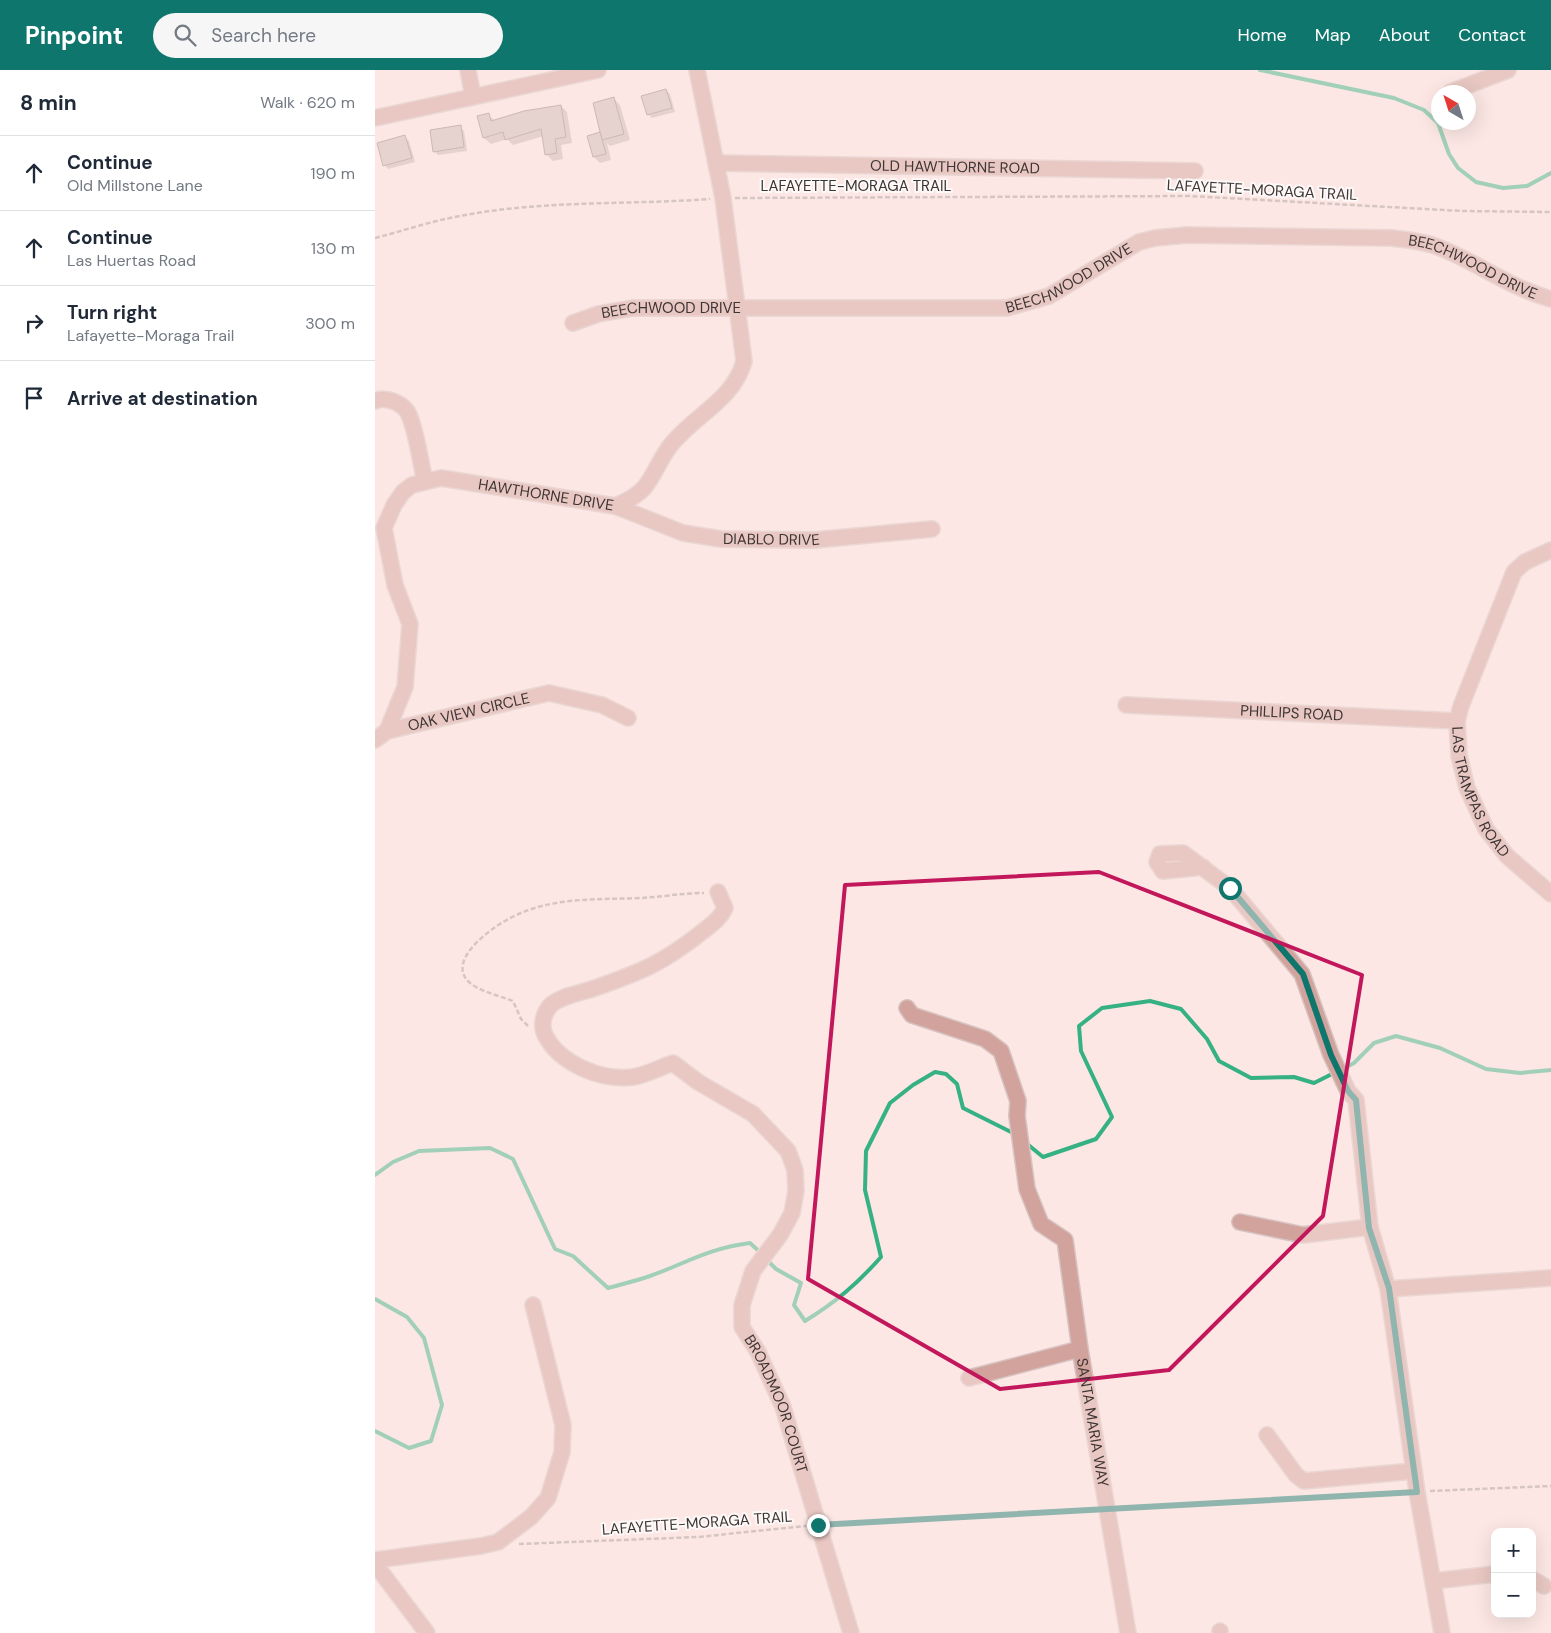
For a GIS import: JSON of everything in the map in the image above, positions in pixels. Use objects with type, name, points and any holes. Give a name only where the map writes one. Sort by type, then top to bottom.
[{"type":"street","points":[[468,70],[473,97]]},
{"type":"street","points":[[375,118],[598,70]]},
{"type":"street","name":"HAWTHORNE DRIVE","points":[[381,736],[405,687],[410,624],[395,585],[384,528],[394,505],[403,492],[412,485],[441,478],[615,506],[631,499],[643,489],[669,447],[684,429],[722,398],[741,372],[744,361],[723,198],[697,70]]},
{"type":"street","points":[[1469,85],[1508,70]]},
{"type":"street","name":"OLD HAWTHORNE ROAD","points":[[716,163],[1195,171]]},
{"type":"street","name":"BEECHWOOD DRIVE","points":[[573,323],[598,314],[633,308],[1007,308],[1049,296],[1139,242],[1155,238],[1187,235],[1392,238],[1422,242],[1438,247],[1519,288],[1551,299]]},
{"type":"street","points":[[375,401],[381,398],[392,400],[409,413],[425,481]]},
{"type":"street","name":"DIABLO DRIVE","points":[[615,506],[683,533],[721,540],[815,540],[933,529]]},
{"type":"street","name":"LAS TRAMPAS ROAD","points":[[1551,550],[1525,562],[1514,572],[1466,693],[1457,721],[1459,756],[1467,788],[1487,829],[1507,856],[1551,894]]},
{"type":"street","name":"OAK VIEW CIRCLE","points":[[381,736],[549,693],[602,705],[628,718]]},
{"type":"street","name":"PHILLIPS ROAD","points":[[1126,705],[1457,721]]},
{"type":"street","points":[[1203,867],[1230,888],[1303,974],[1331,1055],[1348,1091],[1356,1100],[1369,1228],[1389,1288],[1417,1492],[1442,1633]]},
{"type":"street","points":[[543,1025],[543,1017],[551,1005],[569,995],[651,968],[715,923],[725,908],[724,901],[718,892]]},
{"type":"street","name":"SANTA MARIA WAY","points":[[907,1008],[912,1015],[985,1039],[1001,1051],[1018,1101],[1017,1116],[1027,1189],[1041,1224],[1065,1240],[1128,1633]]},
{"type":"street","name":"BROADMOOR COURT","points":[[543,1025],[543,1032],[551,1045],[564,1057],[585,1069],[605,1075],[634,1077],[673,1063],[698,1082],[753,1114],[788,1150],[795,1170],[796,1190],[792,1213],[753,1271],[742,1305],[742,1327],[759,1352],[783,1406],[851,1633]]},
{"type":"street","points":[[1240,1222],[1303,1235],[1369,1228]]},
{"type":"street","points":[[1389,1288],[1551,1278]]},
{"type":"street","points":[[375,1560],[481,1546],[497,1542],[531,1517],[548,1498],[563,1452],[563,1425],[533,1305]]},
{"type":"street","points":[[969,1378],[1081,1349]]},
{"type":"street","points":[[1267,1435],[1296,1475],[1304,1481],[1414,1471]]},
{"type":"street","points":[[375,1564],[427,1633]]},
{"type":"street","points":[[1434,1581],[1491,1574]]},
{"type":"path","name":"LAFAYETTE-MORAGA TRAIL","points":[[375,238],[469,215],[575,203],[651,204],[723,198],[1190,196],[1462,211],[1551,212]]},
{"type":"path","points":[[543,1025],[528,1026],[521,1019],[513,1001],[469,985],[463,977],[463,963],[469,951],[486,934],[512,916],[568,899],[592,900],[718,892]]},
{"type":"path","name":"LAFAYETTE-MORAGA TRAIL","points":[[506,1535],[515,1543],[521,1544],[698,1537],[818,1525],[1551,1486]]},
{"type":"highlighted area","points":[[1099,872],[1362,975],[1323,1216],[1169,1370],[1000,1389],[808,1279],[845,885]]},
{"type":"building","points":[[666,89],[672,108],[647,115],[641,96]]},
{"type":"building","points":[[614,97],[624,134],[602,140],[593,103]]},
{"type":"building","points":[[561,105],[566,137],[555,139],[557,153],[545,155],[541,129],[505,140],[503,132],[483,138],[477,116],[489,113],[491,121],[524,111]]},
{"type":"building","points":[[461,125],[464,147],[433,152],[430,130]]},
{"type":"building","points":[[600,132],[606,154],[593,157],[587,136]]},
{"type":"building","points":[[405,135],[412,158],[383,166],[377,143]]},
{"type":"waterway","points":[[1260,70],[1394,98],[1424,110],[1438,123],[1449,154],[1458,168],[1476,182],[1503,188],[1527,186],[1551,173]]},
{"type":"waterway","points":[[1026,1143],[1043,1157],[1096,1139],[1112,1117],[1081,1051],[1079,1026],[1102,1008],[1150,1001],[1181,1009],[1207,1039],[1219,1061],[1251,1078],[1294,1077],[1314,1083],[1334,1073]]},
{"type":"waterway","points":[[1341,1070],[1354,1063],[1374,1043],[1396,1036],[1440,1048],[1486,1069],[1520,1073],[1551,1070]]},
{"type":"waterway","points":[[766,1259],[776,1269],[801,1283],[794,1305],[805,1321],[846,1292],[881,1257],[865,1190],[866,1151],[890,1103],[913,1085],[935,1072],[946,1074],[957,1084],[963,1108],[1015,1134]]},
{"type":"waterway","points":[[375,1175],[393,1162],[419,1151],[490,1148],[513,1159],[555,1249],[573,1256],[608,1288],[645,1278],[710,1252],[736,1245],[750,1243],[762,1254]]},
{"type":"waterway","points":[[375,1299],[407,1317],[424,1338],[442,1405],[431,1441],[409,1448],[375,1431]]},
{"type":"route","points":[[818,1525],[1417,1492],[1389,1288],[1369,1228],[1356,1100],[1348,1091],[1331,1055],[1303,974],[1230,888]]}]
